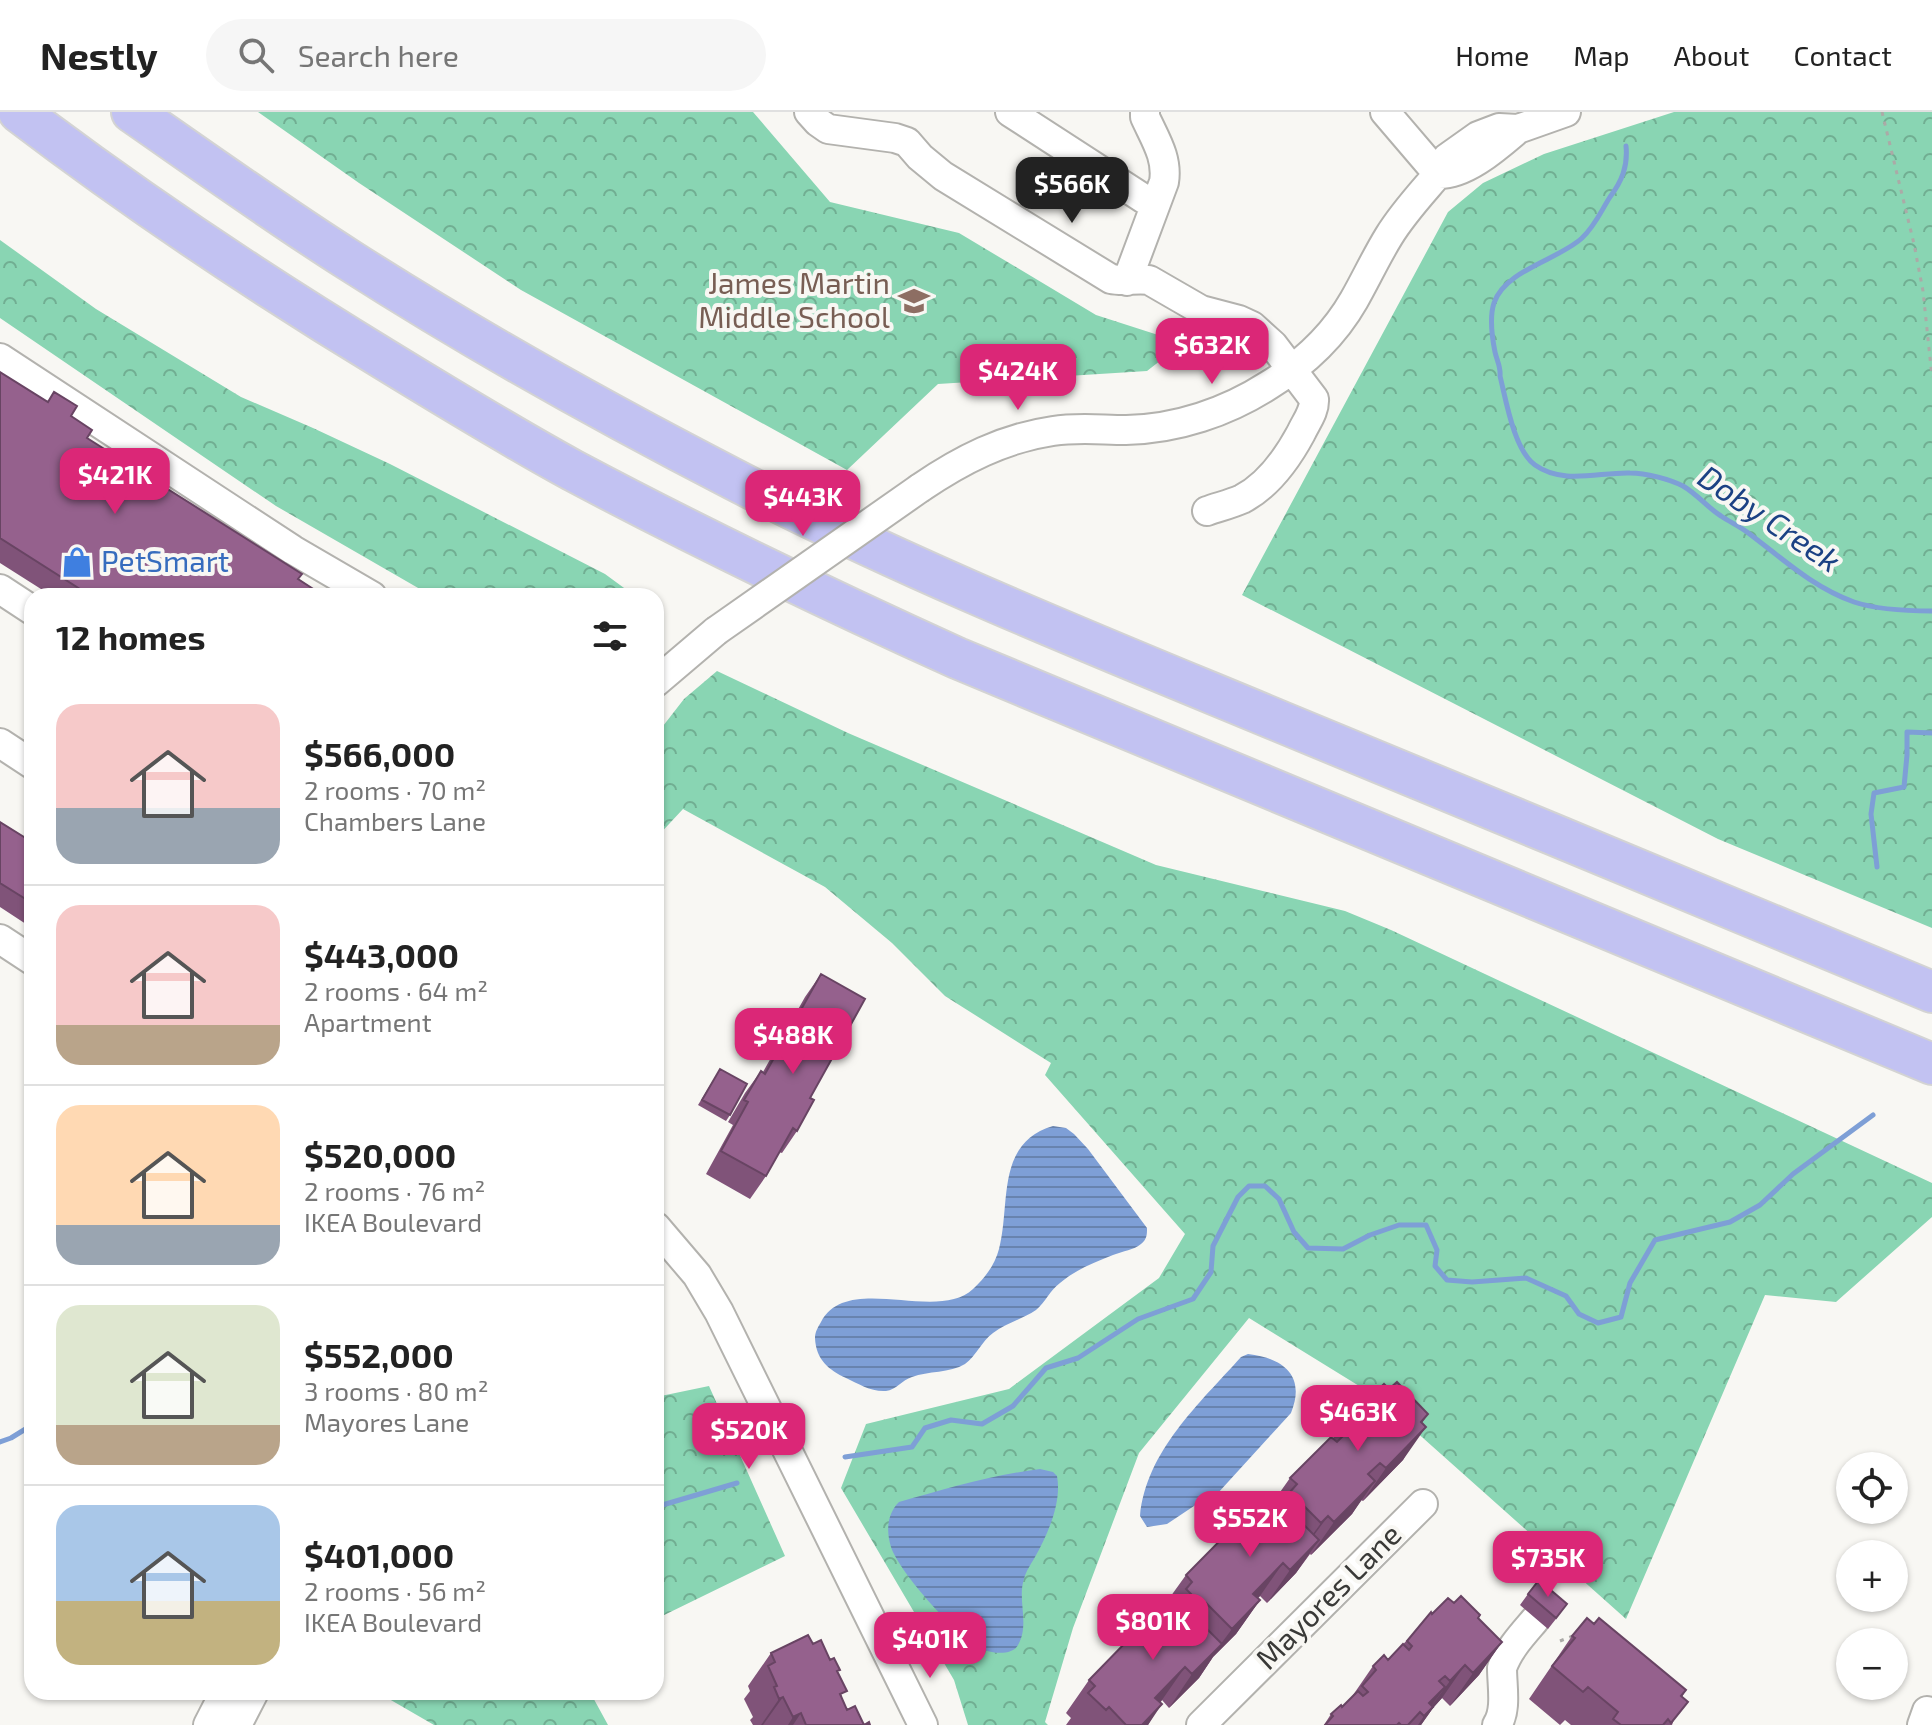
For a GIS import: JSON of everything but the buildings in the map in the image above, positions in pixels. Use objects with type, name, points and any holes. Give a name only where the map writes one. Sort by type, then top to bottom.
[{"type":"highway","points":[[19,112],[86,162],[317,318],[570,469],[722,546],[957,658],[1932,1064]]},
{"type":"highway","points":[[132,112],[272,209],[453,324],[602,410],[847,536],[1085,640],[1932,992]]},
{"type":"street","points":[[809,112],[828,129],[907,142],[943,176],[1111,279],[1149,280],[1201,310],[1246,322],[1263,335],[1315,403],[1291,452],[1274,473],[1242,499],[1207,511]]},
{"type":"street","points":[[1010,112],[1155,206]]},
{"type":"street","points":[[1127,281],[1164,182],[1165,163],[1145,112]]},
{"type":"street","points":[[1385,112],[1438,174]]},
{"type":"street","points":[[664,675],[716,631],[920,488],[975,455],[1021,438],[1070,429],[1153,428],[1203,417],[1269,385],[1319,346],[1345,313],[1405,212],[1438,174],[1467,167],[1518,129],[1566,112]]},
{"type":"street","points":[[0,358],[293,550],[358,588]]},
{"type":"street","points":[[0,743],[24,759]]},
{"type":"street","points":[[0,939],[24,955]]},
{"type":"street","points":[[0,960],[24,975]]},
{"type":"street","points":[[664,1236],[709,1292],[882,1662],[903,1725]]},
{"type":"street","points":[[664,1263],[685,1288],[704,1320],[882,1662],[923,1725]]},
{"type":"street","name":"Mayores Lane","points":[[1201,1725],[1423,1504]]},
{"type":"street","points":[[1497,1725],[1503,1711],[1504,1661],[1534,1621]]},
{"type":"street","points":[[208,1725],[221,1700]]},
{"type":"street","points":[[237,1725],[250,1700]]},
{"type":"street","points":[[1922,1725],[1927,1711],[1932,1714]]},
{"type":"path","points":[[1882,112],[1921,279],[1932,377]]},
{"type":"path","points":[[1560,1641],[1575,1635]]},
{"type":"green space","points":[[258,112],[753,112],[830,202],[959,233],[1096,315],[1183,343],[1147,371],[938,384],[847,470],[521,290]]},
{"type":"green space","points":[[1674,112],[1932,112],[1932,928],[1718,839],[1242,595],[1448,212],[1483,183],[1544,154]]},
{"type":"green space","points":[[0,240],[96,309],[241,397],[390,464],[605,574],[624,588],[418,588],[276,506],[0,318]]},
{"type":"green space","points":[[717,671],[848,733],[1156,865],[1345,911],[1391,930],[1932,1183],[1932,1217],[1836,1302],[1765,1295],[1626,1619],[1377,1397],[1249,1318],[1139,1453],[1073,1628],[1045,1722],[1048,1725],[968,1725],[954,1680],[841,1488],[866,1424],[1009,1389],[1159,1278],[1185,1234],[1045,1075],[1051,1063],[945,996],[892,943],[825,887],[683,809],[664,829],[664,725],[684,699]]},
{"type":"green space","points":[[709,1386],[785,1556],[664,1615],[664,1395]]},
{"type":"green space","points":[[391,1700],[594,1700],[608,1725],[434,1725]]},
{"type":"water","points":[[1053,1126],[1066,1128],[1088,1149],[1147,1228],[1143,1242],[1066,1278],[1036,1310],[993,1333],[969,1361],[959,1367],[912,1377],[886,1391],[865,1387],[829,1368],[818,1352],[815,1336],[821,1322],[834,1308],[851,1301],[871,1299],[938,1301],[957,1298],[981,1281],[999,1249],[1014,1161],[1022,1146],[1035,1134]]},
{"type":"water","points":[[1248,1354],[1272,1360],[1289,1371],[1296,1389],[1291,1413],[1218,1493],[1167,1524],[1147,1527],[1140,1516],[1144,1492],[1164,1449],[1193,1410],[1241,1357]]},
{"type":"water","points":[[1040,1469],[1057,1476],[1058,1496],[1049,1528],[1024,1579],[1021,1637],[1012,1651],[989,1651],[974,1644],[946,1620],[906,1572],[891,1547],[888,1535],[890,1517],[899,1502],[951,1487]]},
{"type":"waterway","name":"Doby Creek","points":[[1626,146],[1621,179],[1587,233],[1509,282],[1494,303],[1492,328],[1500,376],[1512,424],[1528,458],[1535,465],[1557,475],[1636,473],[1671,481],[1688,489],[1716,513],[1839,596],[1873,607],[1932,611]]},
{"type":"waterway","points":[[1877,867],[1871,814],[1874,793],[1904,787],[1907,732],[1932,733]]},
{"type":"waterway","points":[[845,1457],[912,1447],[925,1428],[951,1420],[982,1424],[1013,1406],[1046,1368],[1078,1358],[1138,1319],[1193,1299],[1211,1272],[1213,1246],[1238,1197],[1249,1186],[1265,1186],[1279,1199],[1294,1232],[1308,1248],[1343,1249],[1399,1225],[1426,1225],[1437,1250],[1435,1266],[1447,1280],[1472,1282],[1526,1278],[1566,1296],[1579,1314],[1598,1323],[1621,1317],[1630,1283],[1655,1240],[1730,1222],[1760,1205],[1793,1174],[1873,1115]]},
{"type":"waterway","points":[[0,1442],[24,1430]]},
{"type":"waterway","points":[[664,1505],[737,1483]]},
{"type":"place","name":"James Martin Middle School","points":[[914,301]]},
{"type":"place","name":"PetSmart","points":[[77,562]]}]
